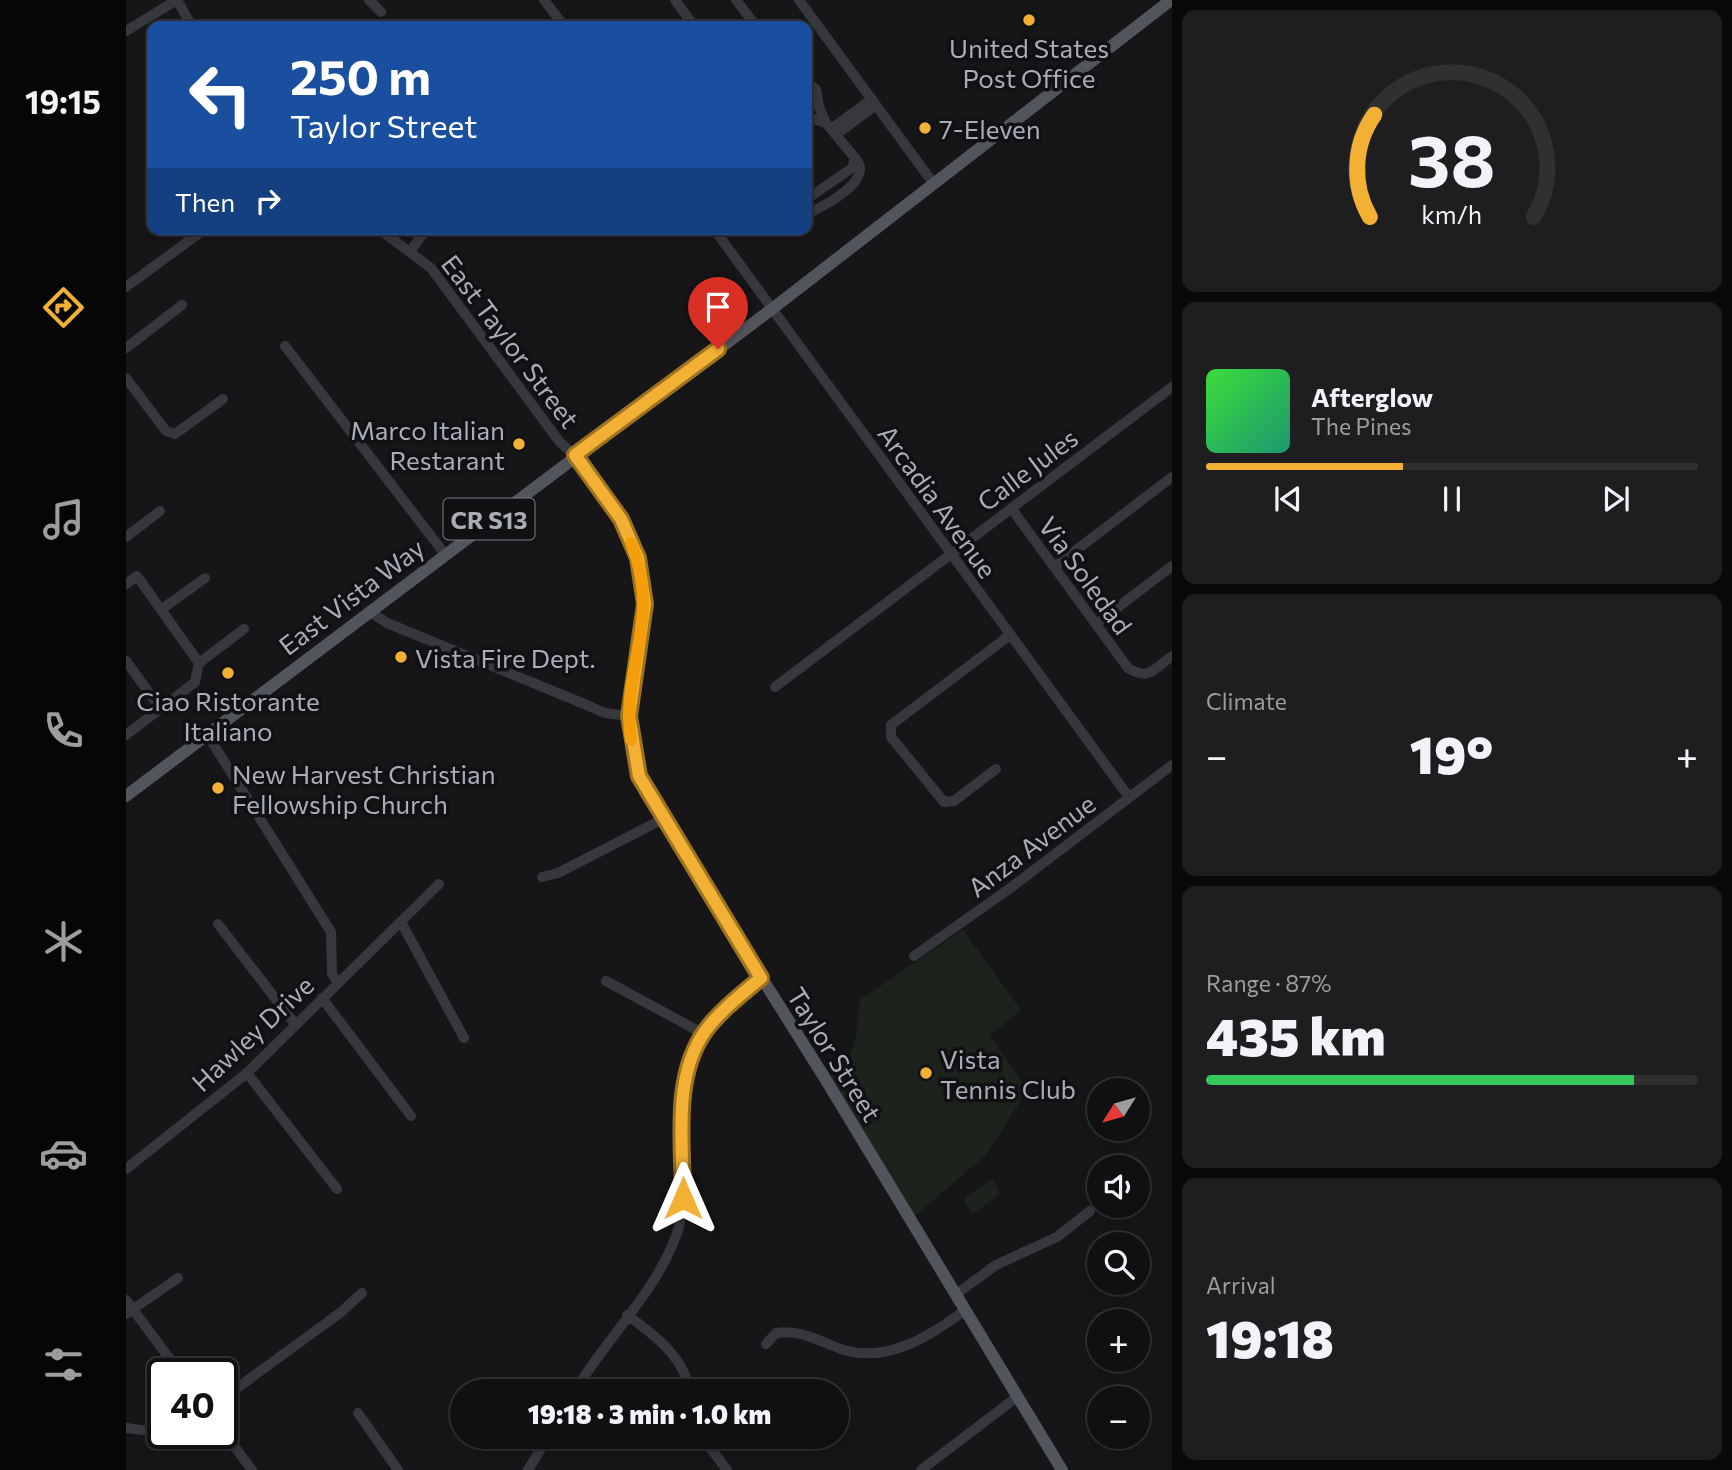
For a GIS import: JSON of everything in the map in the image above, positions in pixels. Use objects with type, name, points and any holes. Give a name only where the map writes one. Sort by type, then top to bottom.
[{"type":"main road","name":"East Vista Way","points":[[126,796],[772,309],[1171,0]]},
{"type":"main road","name":"Taylor Street","points":[[575,455],[621,519],[638,558],[645,604],[629,716],[635,765],[645,792],[1062,1470]]},
{"type":"street","points":[[126,31],[177,0],[189,21]]},
{"type":"street","points":[[369,0],[381,12]]},
{"type":"street","points":[[544,0],[560,21]]},
{"type":"street","points":[[675,0],[690,21]]},
{"type":"street","points":[[736,0],[752,21]]},
{"type":"street","points":[[799,0],[933,183]]},
{"type":"street","points":[[812,86],[816,89],[821,113],[861,165],[859,179],[812,211]]},
{"type":"street","points":[[832,129],[874,102]]},
{"type":"street","points":[[812,119],[832,129]]},
{"type":"street","points":[[812,196],[852,168],[855,158]]},
{"type":"street","points":[[126,287],[197,235]]},
{"type":"street","name":"East Taylor Street","points":[[388,235],[431,268],[559,441],[575,455]]},
{"type":"street","points":[[411,250],[422,235]]},
{"type":"street","name":"Arcadia Avenue","points":[[718,235],[1129,797]]},
{"type":"street","points":[[126,348],[183,305]]},
{"type":"street","points":[[285,346],[444,554]]},
{"type":"street","points":[[126,377],[166,430],[176,434],[223,400]]},
{"type":"street","points":[[1168,390],[1172,402]]},
{"type":"street","name":"Calle Jules","points":[[775,687],[1168,390]]},
{"type":"street","points":[[1054,567],[1172,477]]},
{"type":"street","name":"Via Soledad","points":[[1011,508],[1128,668],[1139,675],[1147,675],[1172,656]]},
{"type":"street","points":[[126,537],[160,511]]},
{"type":"street","points":[[1096,624],[1172,566]]},
{"type":"street","points":[[126,584],[137,576],[199,663]]},
{"type":"street","points":[[162,609],[205,578]]},
{"type":"street","points":[[369,611],[387,623],[582,704],[605,713],[629,716]]},
{"type":"street","points":[[126,735],[195,682],[199,663],[244,629]]},
{"type":"street","points":[[996,769],[954,801],[944,802],[891,737],[890,731],[891,724],[1010,635]]},
{"type":"street","points":[[126,661],[161,709]]},
{"type":"street","points":[[207,734],[331,932],[332,974],[338,983]]},
{"type":"street","name":"Anza Avenue","points":[[914,956],[1009,889],[1172,765]]},
{"type":"street","points":[[542,877],[558,873],[663,819]]},
{"type":"street","name":"Hawley Drive","points":[[126,1169],[247,1073],[439,884]]},
{"type":"street","points":[[401,922],[464,1038]]},
{"type":"street","points":[[218,924],[295,1024]]},
{"type":"street","points":[[583,1379],[665,1262],[677,1233],[683,1198],[683,1093],[686,1072],[704,1034],[761,978]]},
{"type":"street","points":[[606,981],[704,1034]]},
{"type":"street","points":[[322,998],[411,1116]]},
{"type":"street","points":[[247,1073],[337,1189]]},
{"type":"street","points":[[955,1295],[996,1265],[1057,1237],[1087,1213]]},
{"type":"street","points":[[168,1358],[128,1307],[178,1278]]},
{"type":"street","points":[[238,1387],[340,1313],[362,1293]]},
{"type":"street","points":[[766,1344],[776,1333],[788,1331],[811,1336],[844,1350],[869,1355],[886,1353],[920,1339],[964,1311]]},
{"type":"street","points":[[627,1315],[644,1327],[678,1362],[685,1379]]},
{"type":"street","points":[[921,1470],[1017,1397]]},
{"type":"street","points":[[358,1413],[398,1470]]},
{"type":"street","points":[[126,1428],[147,1431]]},
{"type":"street","points":[[236,1449],[252,1470]]},
{"type":"street","points":[[528,1470],[541,1449]]},
{"type":"street","points":[[711,1449],[727,1470]]},
{"type":"shaded area","name":"Vista Tennis Club","points":[[963,930],[1021,1010],[990,1035],[1025,1087],[1018,1105],[986,1155],[911,1219],[826,1080],[845,1063],[854,1045],[860,1000]]},
{"type":"shaded area","points":[[990,1180],[994,1180],[1000,1194],[976,1212],[972,1212],[965,1203],[966,1198]]},
{"type":"slow traffic","points":[[631,543],[638,558],[645,604],[630,704],[631,740]]},
{"type":"place","name":"United States Post Office","points":[[1029,20]]},
{"type":"place","name":"7-Eleven","points":[[925,128]]},
{"type":"place","name":"Marco Italian Restarant","points":[[519,444]]},
{"type":"place","name":"Vista Fire Dept.","points":[[401,657]]},
{"type":"place","name":"Ciao Ristorante Italiano","points":[[228,673]]},
{"type":"place","name":"New Harvest Christian Fellowship Church","points":[[218,788]]},
{"type":"place","name":"Vista Tennis Club","points":[[926,1073]]},
{"type":"route","points":[[683,1198],[683,1093],[686,1072],[695,1048],[707,1029],[761,978],[645,792],[635,765],[629,716],[645,604],[638,558],[621,519],[575,455],[718,349]]}]
